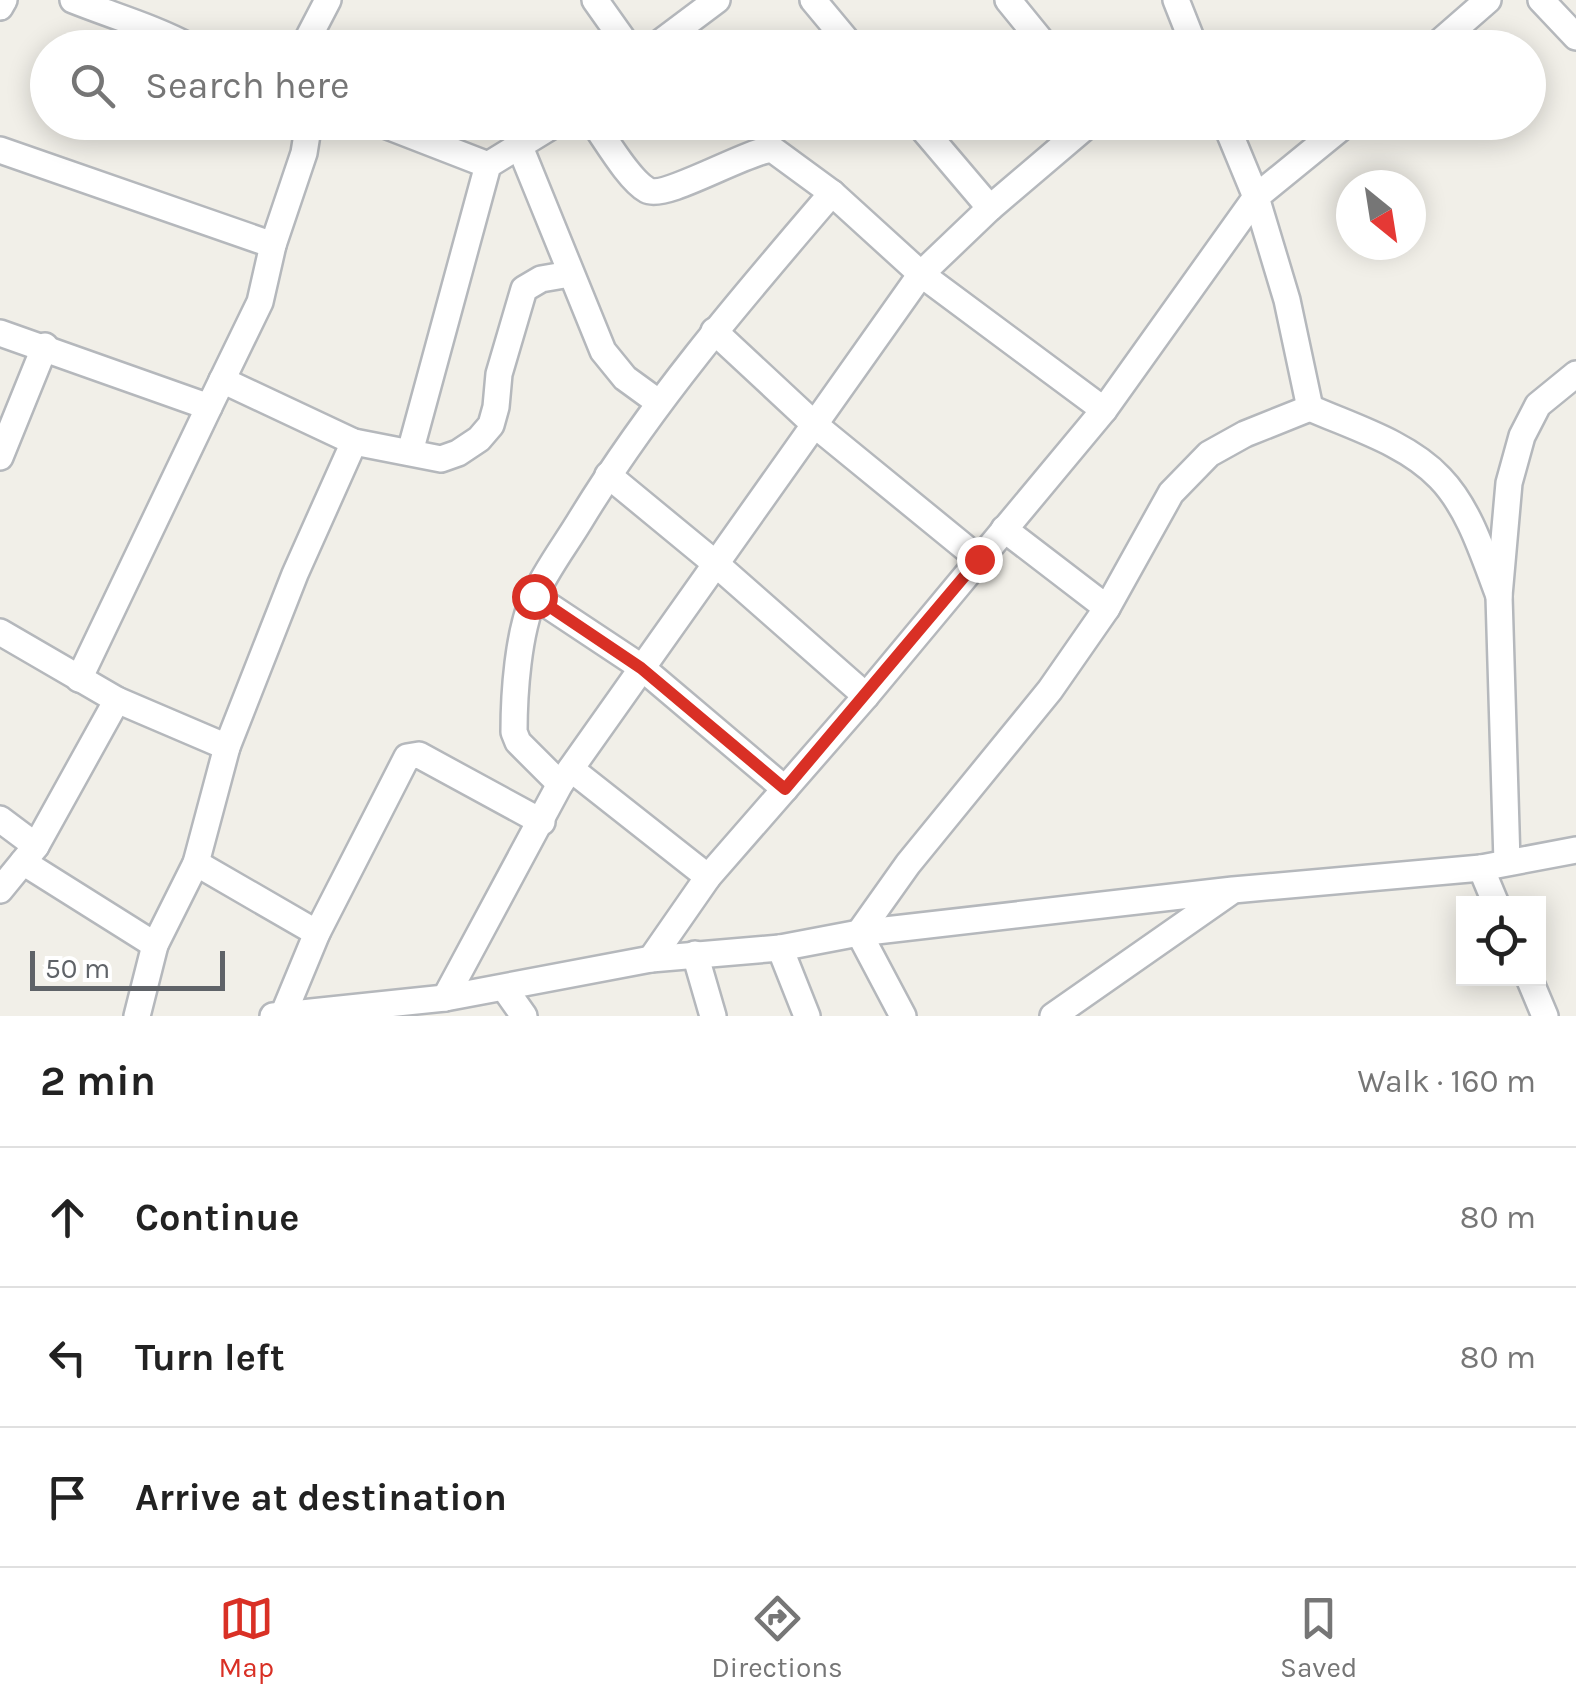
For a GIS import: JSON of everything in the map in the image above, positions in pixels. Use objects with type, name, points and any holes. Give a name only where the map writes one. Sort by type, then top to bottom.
[{"type":"street","points":[[0,6],[4,0]]},
{"type":"street","points":[[72,0],[133,11],[159,30]]},
{"type":"street","points":[[313,30],[328,0]]},
{"type":"street","points":[[595,0],[616,30]]},
{"type":"street","points":[[677,30],[717,0]]},
{"type":"street","points":[[813,0],[838,30]]},
{"type":"street","points":[[1008,0],[1032,30]]},
{"type":"street","points":[[1176,0],[1184,30]]},
{"type":"street","points":[[1454,30],[1488,0]]},
{"type":"street","points":[[1541,0],[1576,36]]},
{"type":"street","points":[[80,678],[260,302],[273,245],[306,140]]},
{"type":"street","points":[[424,140],[488,165]]},
{"type":"street","points":[[410,452],[488,165],[531,140]]},
{"type":"street","points":[[607,140],[646,190],[654,192],[678,187],[754,151],[772,149],[832,193],[921,274],[1104,410]]},
{"type":"street","points":[[932,140],[990,208]]},
{"type":"street","points":[[445,998],[565,776],[921,274],[1070,140]]},
{"type":"street","points":[[1232,140],[1256,197],[1288,300],[1310,408]]},
{"type":"street","points":[[651,959],[708,877],[866,696],[1104,410],[1256,197],[1326,140]]},
{"type":"street","points":[[520,147],[603,351],[614,368],[658,402]]},
{"type":"street","points":[[0,150],[273,245]]},
{"type":"street","points":[[708,877],[518,742],[514,732],[524,624],[534,596],[658,402],[832,193]]},
{"type":"street","points":[[222,380],[354,442],[441,459],[479,439],[491,425],[499,374],[524,289],[541,279],[570,274]]},
{"type":"street","points":[[714,331],[815,425],[979,559]]},
{"type":"street","points":[[0,332],[209,407]]},
{"type":"street","points":[[0,457],[46,346]]},
{"type":"street","points":[[1508,862],[1499,596],[1509,483],[1522,436],[1538,405],[1576,374]]},
{"type":"street","points":[[860,933],[908,864],[1050,690],[1107,608],[1170,493],[1210,454],[1245,434],[1310,408],[1400,449],[1440,478],[1470,524],[1499,596]]},
{"type":"street","points":[[137,1016],[155,945],[196,864],[227,748],[295,574],[354,442]]},
{"type":"street","points":[[608,475],[866,696]]},
{"type":"street","points":[[1004,529],[1107,608]]},
{"type":"street","points":[[534,596],[641,668],[785,789]]},
{"type":"street","points":[[4,644],[80,678],[116,700],[227,748]]},
{"type":"street","points":[[0,890],[30,854],[116,700]]},
{"type":"street","points":[[283,1015],[317,933],[407,757],[419,755],[542,822]]},
{"type":"street","points":[[0,819],[30,854],[155,945]]},
{"type":"street","points":[[272,1016],[505,989],[651,959],[780,948],[860,933],[1233,890],[1481,868],[1576,850]]},
{"type":"street","points":[[196,864],[317,933]]},
{"type":"street","points":[[1481,868],[1493,896]]},
{"type":"street","points":[[1053,1016],[1233,890]]},
{"type":"street","points":[[860,933],[903,1016]]},
{"type":"street","points":[[780,948],[807,1016]]},
{"type":"street","points":[[695,954],[713,1016]]},
{"type":"street","points":[[1532,986],[1545,1016]]},
{"type":"street","points":[[505,989],[524,1016]]},
{"type":"route","points":[[534,596],[641,668],[785,789],[979,559]]}]
